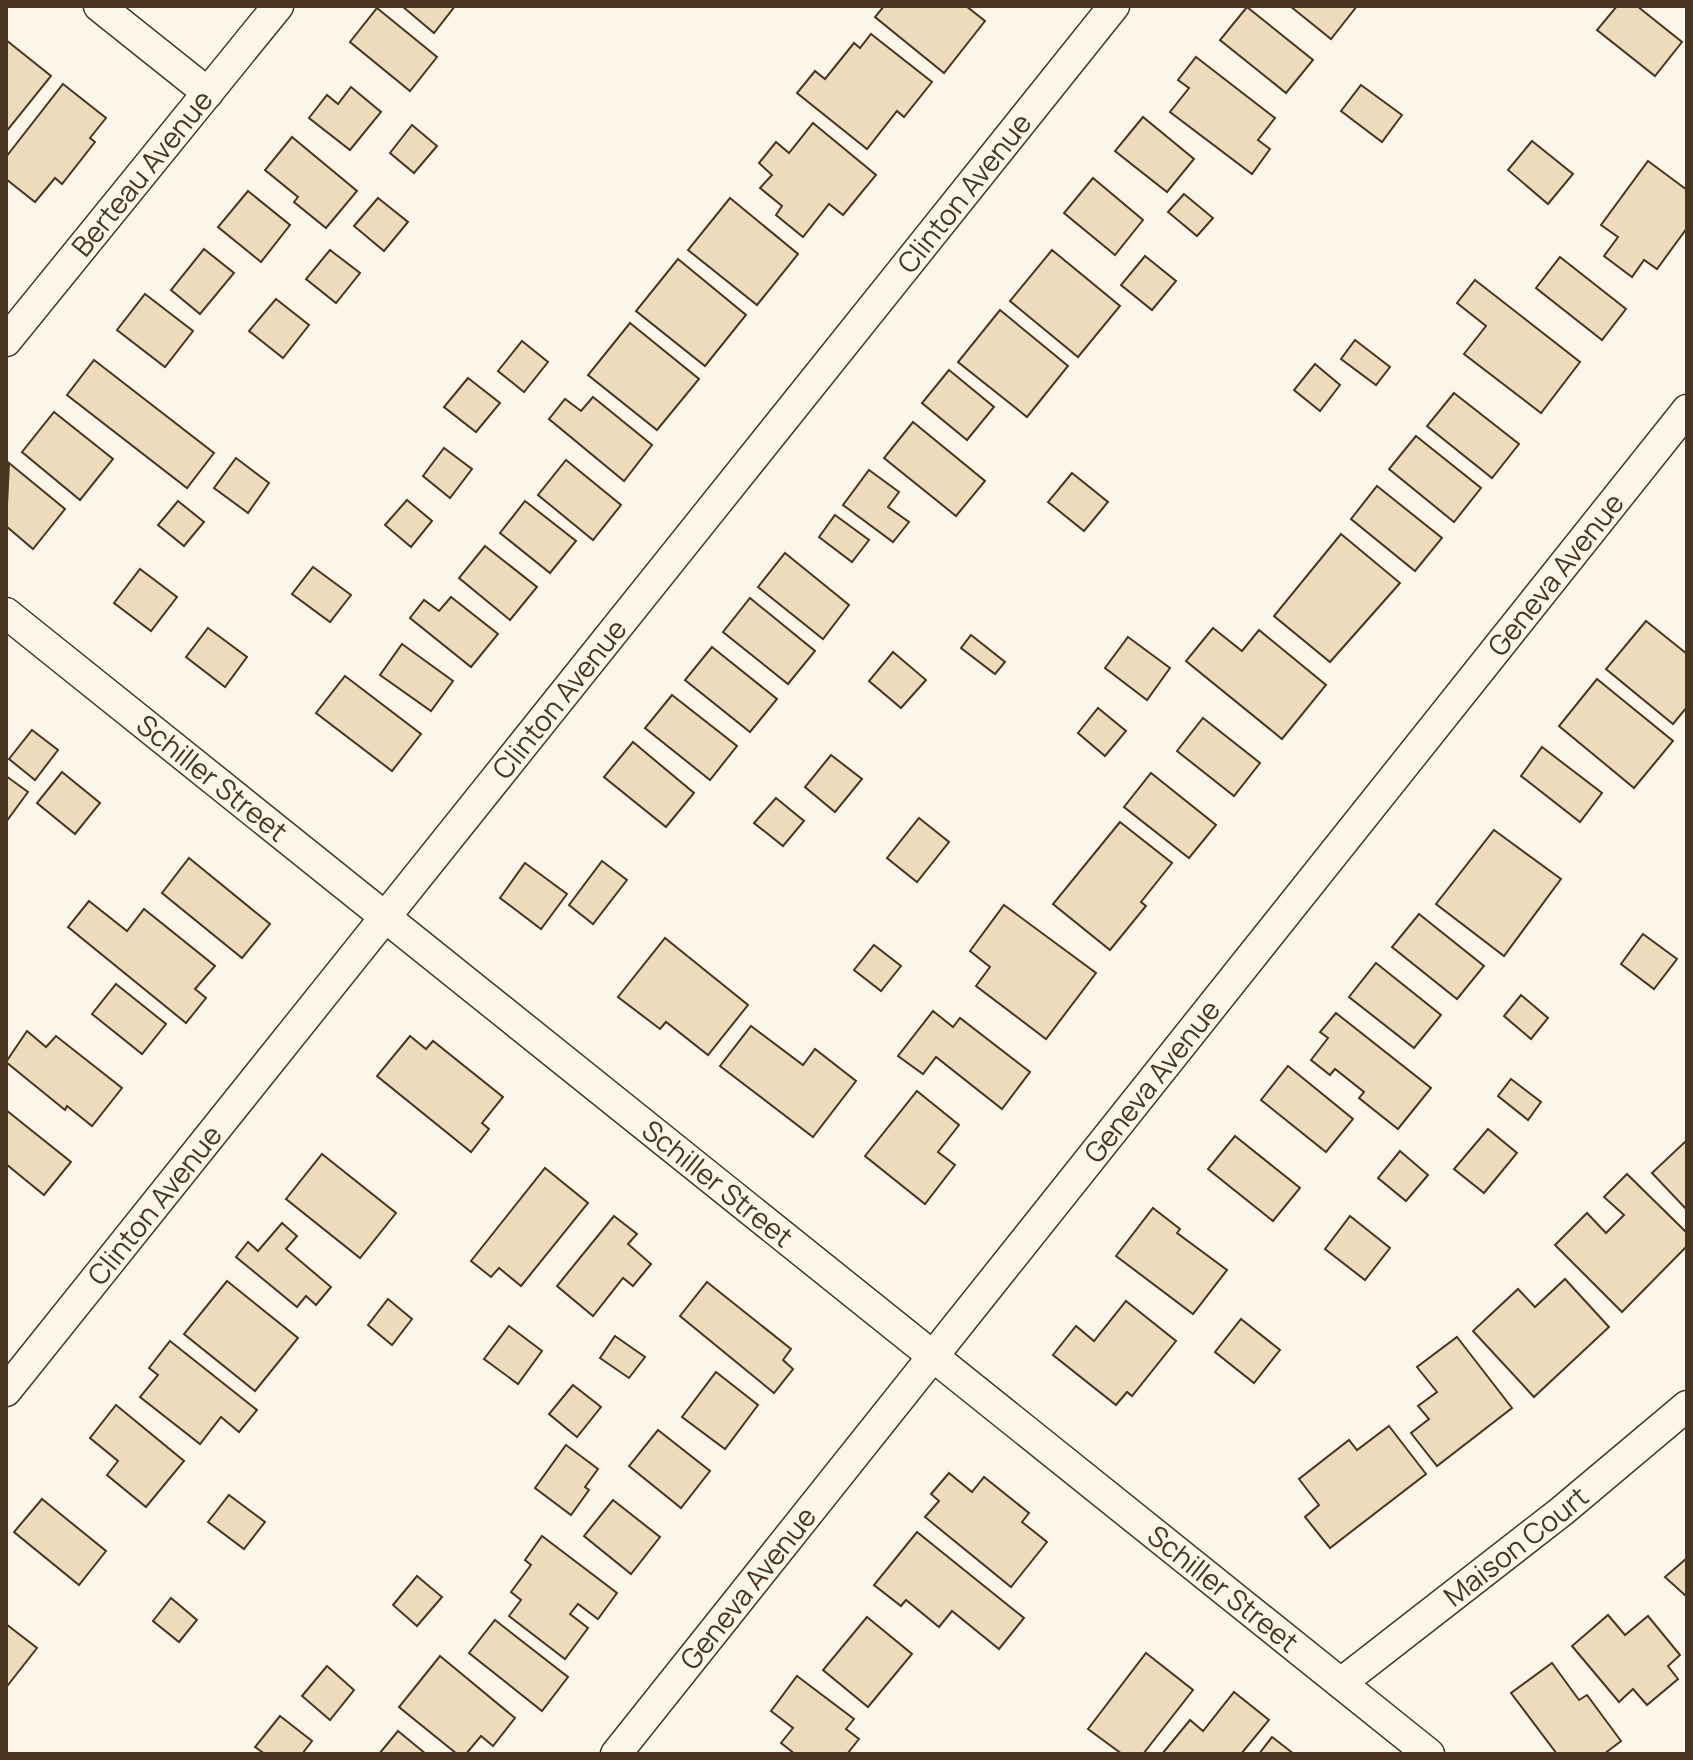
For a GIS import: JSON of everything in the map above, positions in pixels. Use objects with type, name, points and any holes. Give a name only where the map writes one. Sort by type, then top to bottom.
[{"type":"street","points":[[99,6],[208,93]]},
{"type":"street","name":"Berteau Avenue","points":[[6,341],[278,6]]},
{"type":"street","name":"Clinton Avenue","points":[[6,1391],[1114,6]]},
{"type":"street","name":"Geneva Avenue","points":[[616,1754],[1687,410]]},
{"type":"street","name":"Schiller Street","points":[[6,613],[1341,1683],[1421,1752]]},
{"type":"street","name":"Maison Court","points":[[1341,1683],[1562,1511],[1687,1406]]},
{"type":"building","points":[[402,6],[455,6],[434,33]]},
{"type":"building","points":[[884,6],[966,6],[985,21],[944,73],[875,17]]},
{"type":"building","points":[[1290,6],[1357,6],[1331,39]]},
{"type":"building","points":[[1617,6],[1637,6],[1682,42],[1655,76],[1597,30]]},
{"type":"building","points":[[1247,7],[1313,60],[1286,93],[1220,40]]},
{"type":"building","points":[[377,8],[437,57],[410,91],[350,42]]},
{"type":"building","points":[[871,34],[932,82],[904,117],[897,111],[867,149],[797,93],[815,71],[825,79],[854,43],[860,48]]},
{"type":"building","points":[[6,40],[51,76],[6,132]]},
{"type":"building","points":[[1196,57],[1275,118],[1258,140],[1270,149],[1252,174],[1170,112],[1189,88],[1178,80]]},
{"type":"building","points":[[63,84],[106,118],[90,138],[95,142],[62,184],[55,178],[35,202],[6,179],[6,157]]},
{"type":"building","points":[[1361,85],[1402,115],[1382,142],[1341,111]]},
{"type":"building","points":[[351,87],[381,112],[350,150],[309,118],[327,95],[338,104]]},
{"type":"building","points":[[1143,117],[1194,159],[1167,192],[1115,151]]},
{"type":"building","points":[[813,123],[876,175],[843,215],[829,204],[803,237],[776,215],[782,206],[760,188],[772,175],[759,163],[776,142],[789,153]]},
{"type":"building","points":[[412,125],[437,146],[414,173],[390,153]]},
{"type":"building","points":[[292,137],[357,191],[326,228],[294,202],[298,197],[265,170]]},
{"type":"building","points":[[1532,141],[1573,174],[1548,204],[1508,170]]},
{"type":"building","points":[[1648,161],[1687,190],[1687,228],[1657,269],[1644,260],[1632,277],[1604,256],[1618,237],[1601,225]]},
{"type":"building","points":[[1093,178],[1143,220],[1115,255],[1064,213]]},
{"type":"building","points":[[248,191],[290,225],[261,262],[218,227]]},
{"type":"building","points":[[1184,194],[1213,218],[1197,236],[1168,212]]},
{"type":"building","points":[[378,198],[408,222],[384,251],[354,226]]},
{"type":"building","points":[[730,198],[798,254],[757,305],[688,250]]},
{"type":"building","points":[[204,249],[234,273],[200,314],[171,290]]},
{"type":"building","points":[[330,250],[360,273],[336,303],[306,279]]},
{"type":"building","points":[[1052,250],[1120,306],[1078,357],[1010,301]]},
{"type":"building","points":[[1145,256],[1176,281],[1152,310],[1121,285]]},
{"type":"building","points":[[1560,257],[1626,309],[1602,340],[1536,288]]},
{"type":"building","points":[[678,259],[746,315],[705,366],[636,311]]},
{"type":"building","points":[[1475,280],[1580,362],[1541,413],[1464,354],[1486,326],[1457,303]]},
{"type":"building","points":[[145,294],[193,331],[165,367],[117,330]]},
{"type":"building","points":[[276,299],[309,325],[283,358],[249,331]]},
{"type":"building","points":[[1000,310],[1068,366],[1027,417],[958,362]]},
{"type":"building","points":[[630,323],[699,379],[657,430],[588,375]]},
{"type":"building","points":[[1355,340],[1390,367],[1376,385],[1341,359]]},
{"type":"building","points":[[522,341],[548,362],[524,392],[498,371]]},
{"type":"building","points":[[94,360],[214,453],[187,488],[67,395]]},
{"type":"building","points":[[1315,364],[1340,385],[1320,411],[1294,390]]},
{"type":"building","points":[[949,370],[994,407],[967,440],[922,403]]},
{"type":"building","points":[[468,378],[500,403],[476,432],[444,407]]},
{"type":"building","points":[[1454,393],[1519,444],[1492,478],[1427,426]]},
{"type":"building","points":[[593,397],[652,445],[624,481],[549,419],[565,399],[581,411]]},
{"type":"building","points":[[54,412],[113,459],[80,500],[22,452]]},
{"type":"building","points":[[913,422],[985,481],[956,516],[884,458]]},
{"type":"building","points":[[1416,436],[1481,488],[1454,522],[1389,469]]},
{"type":"building","points":[[444,448],[472,469],[450,498],[423,476]]},
{"type":"building","points":[[236,458],[269,483],[248,513],[214,488]]},
{"type":"building","points":[[566,460],[621,505],[593,540],[538,495]]},
{"type":"building","points":[[9,463],[65,509],[33,549],[6,526]]},
{"type":"building","points":[[869,470],[899,492],[888,507],[909,522],[893,542],[843,505]]},
{"type":"building","points":[[1072,473],[1108,502],[1084,531],[1048,502]]},
{"type":"building","points":[[1377,486],[1442,538],[1415,571],[1351,519]]},
{"type":"building","points":[[407,500],[432,521],[411,547],[385,525]]},
{"type":"building","points":[[178,501],[204,522],[184,546],[158,525]]},
{"type":"building","points":[[525,501],[576,541],[550,573],[500,533]]},
{"type":"building","points":[[835,515],[869,540],[852,562],[819,537]]},
{"type":"building","points":[[1341,534],[1400,583],[1330,662],[1274,616]]},
{"type":"building","points":[[485,546],[537,587],[510,620],[459,578]]},
{"type":"building","points":[[785,553],[849,605],[823,639],[758,587]]},
{"type":"building","points":[[313,567],[351,595],[330,622],[292,594]]},
{"type":"building","points":[[140,569],[177,597],[151,631],[114,603]]},
{"type":"building","points":[[451,597],[498,634],[471,667],[410,618],[424,600],[439,611]]},
{"type":"building","points":[[750,598],[815,651],[788,684],[723,632]]},
{"type":"building","points":[[1646,621],[1687,654],[1687,707],[1673,724],[1606,669]]},
{"type":"building","points":[[208,628],[247,657],[225,687],[186,657]]},
{"type":"building","points":[[1213,628],[1242,651],[1259,630],[1326,685],[1282,739],[1186,661]]},
{"type":"building","points":[[971,635],[1005,662],[995,674],[961,648]]},
{"type":"building","points":[[1128,637],[1170,668],[1147,700],[1105,668]]},
{"type":"building","points":[[402,644],[453,681],[431,711],[380,675]]},
{"type":"building","points":[[712,647],[777,699],[750,732],[685,680]]},
{"type":"building","points":[[893,652],[926,680],[901,708],[869,681]]},
{"type":"building","points":[[345,676],[421,734],[392,771],[316,713]]},
{"type":"building","points":[[1597,679],[1673,741],[1634,788],[1559,726]]},
{"type":"building","points":[[672,695],[737,746],[710,780],[645,728]]},
{"type":"building","points":[[1098,708],[1126,731],[1105,756],[1078,733]]},
{"type":"building","points":[[1203,718],[1260,763],[1234,796],[1177,751]]},
{"type":"building","points":[[32,730],[58,750],[35,780],[9,759]]},
{"type":"building","points":[[633,742],[694,793],[666,827],[604,777]]},
{"type":"building","points":[[1542,747],[1602,793],[1580,822],[1521,776]]},
{"type":"building","points":[[831,755],[862,779],[835,812],[805,787]]},
{"type":"building","points":[[62,772],[100,803],[75,834],[37,803]]},
{"type":"building","points":[[1151,773],[1216,825],[1189,858],[1124,807]]},
{"type":"building","points":[[6,776],[28,792],[6,822]]},
{"type":"building","points":[[776,798],[804,821],[783,846],[754,823]]},
{"type":"building","points":[[919,818],[949,842],[917,882],[887,858]]},
{"type":"building","points":[[1120,822],[1172,863],[1141,902],[1146,906],[1110,950],[1053,904]]},
{"type":"building","points":[[1494,830],[1561,879],[1504,956],[1436,904]]},
{"type":"building","points":[[189,858],[270,924],[242,958],[162,893]]},
{"type":"building","points":[[602,861],[627,880],[593,924],[569,905]]},
{"type":"building","points":[[525,863],[567,894],[541,929],[500,898]]},
{"type":"building","points":[[89,901],[127,931],[144,909],[215,966],[195,989],[206,998],[186,1023],[68,927]]},
{"type":"building","points":[[1004,905],[1096,973],[1046,1039],[976,986],[990,967],[970,951]]},
{"type":"building","points":[[1419,914],[1484,966],[1457,999],[1392,947]]},
{"type":"building","points":[[1643,934],[1677,959],[1654,989],[1621,964]]},
{"type":"building","points":[[665,938],[748,1005],[708,1055],[666,1022],[660,1029],[618,997]]},
{"type":"building","points":[[874,945],[901,966],[881,991],[854,970]]},
{"type":"building","points":[[1376,963],[1441,1015],[1414,1048],[1349,997]]},
{"type":"building","points":[[116,984],[166,1024],[142,1054],[92,1014]]},
{"type":"building","points":[[1521,995],[1548,1018],[1531,1039],[1504,1016]]},
{"type":"building","points":[[933,1011],[953,1027],[960,1018],[1030,1072],[1002,1109],[936,1057],[923,1074],[898,1056]]},
{"type":"building","points":[[1336,1013],[1431,1088],[1398,1129],[1359,1098],[1364,1092],[1335,1069],[1330,1075],[1311,1060],[1328,1038],[1320,1032]]},
{"type":"building","points":[[751,1026],[803,1065],[815,1049],[856,1081],[813,1137],[720,1066]]},
{"type":"building","points":[[27,1031],[46,1047],[56,1036],[122,1088],[92,1126],[67,1106],[65,1110],[6,1062]]},
{"type":"building","points":[[410,1036],[426,1049],[433,1041],[503,1097],[482,1123],[489,1129],[471,1152],[377,1076]]},
{"type":"building","points":[[1288,1066],[1353,1119],[1326,1152],[1261,1100]]},
{"type":"building","points":[[1511,1079],[1541,1102],[1528,1120],[1498,1096]]},
{"type":"building","points":[[917,1091],[959,1125],[938,1152],[955,1165],[925,1204],[865,1156]]},
{"type":"building","points":[[6,1110],[71,1162],[44,1195],[6,1164]]},
{"type":"building","points":[[1488,1129],[1517,1153],[1484,1193],[1454,1169]]},
{"type":"building","points":[[1235,1136],[1300,1188],[1273,1221],[1208,1169]]},
{"type":"building","points":[[1687,1140],[1687,1210],[1652,1173]]},
{"type":"building","points":[[1400,1151],[1428,1175],[1406,1201],[1378,1178]]},
{"type":"building","points":[[322,1154],[396,1213],[360,1258],[286,1199]]},
{"type":"building","points":[[545,1168],[588,1203],[521,1286],[499,1268],[491,1277],[471,1261]]},
{"type":"building","points":[[1627,1174],[1687,1233],[1687,1246],[1622,1312],[1555,1245],[1587,1213],[1606,1233],[1624,1215],[1604,1197]]},
{"type":"building","points":[[1153,1208],[1180,1229],[1177,1233],[1227,1270],[1193,1314],[1116,1256]]},
{"type":"building","points":[[614,1216],[637,1234],[628,1244],[651,1264],[633,1286],[623,1278],[593,1316],[557,1286]]},
{"type":"building","points":[[1350,1216],[1390,1248],[1365,1280],[1325,1249]]},
{"type":"building","points":[[282,1223],[297,1236],[286,1249],[331,1287],[316,1305],[306,1296],[297,1307],[236,1257],[248,1242],[258,1251]]},
{"type":"building","points":[[1565,1279],[1609,1327],[1534,1397],[1473,1331],[1518,1289],[1535,1307]]},
{"type":"building","points":[[227,1281],[298,1338],[255,1391],[184,1334]]},
{"type":"building","points":[[707,1282],[791,1349],[783,1360],[793,1369],[774,1393],[680,1316]]},
{"type":"building","points":[[388,1299],[412,1319],[392,1345],[368,1325]]},
{"type":"building","points":[[1126,1301],[1176,1341],[1132,1396],[1127,1392],[1116,1405],[1053,1355],[1076,1326],[1094,1341]]},
{"type":"building","points":[[1241,1319],[1280,1350],[1254,1383],[1215,1352]]},
{"type":"building","points":[[509,1326],[542,1351],[518,1384],[484,1359]]},
{"type":"building","points":[[615,1336],[645,1357],[629,1378],[600,1358]]},
{"type":"building","points":[[1457,1337],[1512,1408],[1437,1466],[1411,1433],[1429,1419],[1418,1406],[1437,1392],[1417,1367]]},
{"type":"building","points":[[170,1341],[257,1410],[239,1432],[221,1417],[200,1444],[140,1397],[158,1375],[149,1368]]},
{"type":"building","points":[[716,1372],[758,1405],[725,1449],[682,1417]]},
{"type":"building","points":[[573,1385],[601,1407],[577,1437],[549,1414]]},
{"type":"building","points":[[116,1405],[184,1461],[146,1507],[107,1475],[118,1461],[90,1438]]},
{"type":"building","points":[[1389,1426],[1426,1474],[1330,1548],[1305,1517],[1319,1505],[1299,1479],[1349,1440],[1357,1450]]},
{"type":"building","points":[[658,1430],[710,1471],[681,1508],[629,1466]]},
{"type":"building","points":[[566,1445],[598,1469],[585,1487],[589,1490],[571,1515],[535,1488]]},
{"type":"building","points":[[949,1473],[972,1492],[984,1477],[1029,1513],[1022,1522],[1047,1542],[1011,1587],[925,1517],[939,1501],[931,1494]]},
{"type":"building","points":[[229,1495],[265,1522],[244,1549],[208,1522]]},
{"type":"building","points":[[42,1499],[106,1551],[79,1585],[14,1532]]},
{"type":"building","points":[[613,1500],[660,1537],[631,1574],[584,1536]]},
{"type":"building","points":[[917,1532],[1024,1618],[999,1649],[952,1611],[939,1627],[906,1600],[901,1606],[874,1585]]},
{"type":"building","points":[[542,1536],[617,1593],[598,1619],[578,1604],[570,1614],[588,1628],[565,1659],[509,1616],[521,1600],[511,1592],[531,1565],[525,1560]]},
{"type":"building","points":[[1687,1558],[1687,1597],[1665,1577]]},
{"type":"building","points":[[417,1576],[442,1597],[417,1626],[393,1605]]},
{"type":"building","points":[[171,1598],[197,1620],[179,1642],[153,1621]]},
{"type":"building","points":[[1608,1615],[1625,1635],[1648,1616],[1680,1655],[1668,1666],[1678,1679],[1647,1705],[1633,1689],[1619,1702],[1572,1646]]},
{"type":"building","points":[[867,1617],[912,1654],[868,1707],[823,1670]]},
{"type":"building","points":[[495,1620],[568,1677],[542,1711],[469,1653]]},
{"type":"building","points":[[6,1624],[37,1648],[8,1685],[6,1683]]},
{"type":"building","points":[[1146,1653],[1193,1690],[1143,1754],[1122,1754],[1088,1729]]},
{"type":"building","points":[[440,1656],[515,1718],[493,1746],[481,1736],[466,1754],[457,1754],[399,1707]]},
{"type":"building","points":[[1552,1663],[1579,1700],[1587,1695],[1621,1741],[1604,1754],[1557,1754],[1511,1693]]},
{"type":"building","points":[[327,1666],[354,1690],[330,1720],[302,1696]]},
{"type":"building","points":[[797,1676],[854,1719],[846,1729],[859,1739],[847,1754],[795,1754],[781,1743],[793,1728],[771,1711]]},
{"type":"building","points":[[1234,1692],[1269,1720],[1241,1754],[1162,1754],[1190,1720],[1203,1731]]},
{"type":"building","points":[[280,1716],[312,1741],[302,1754],[265,1754],[255,1747]]},
{"type":"building","points":[[398,1731],[426,1754],[379,1754]]},
{"type":"building","points":[[1272,1737],[1294,1754],[1259,1754]]}]
